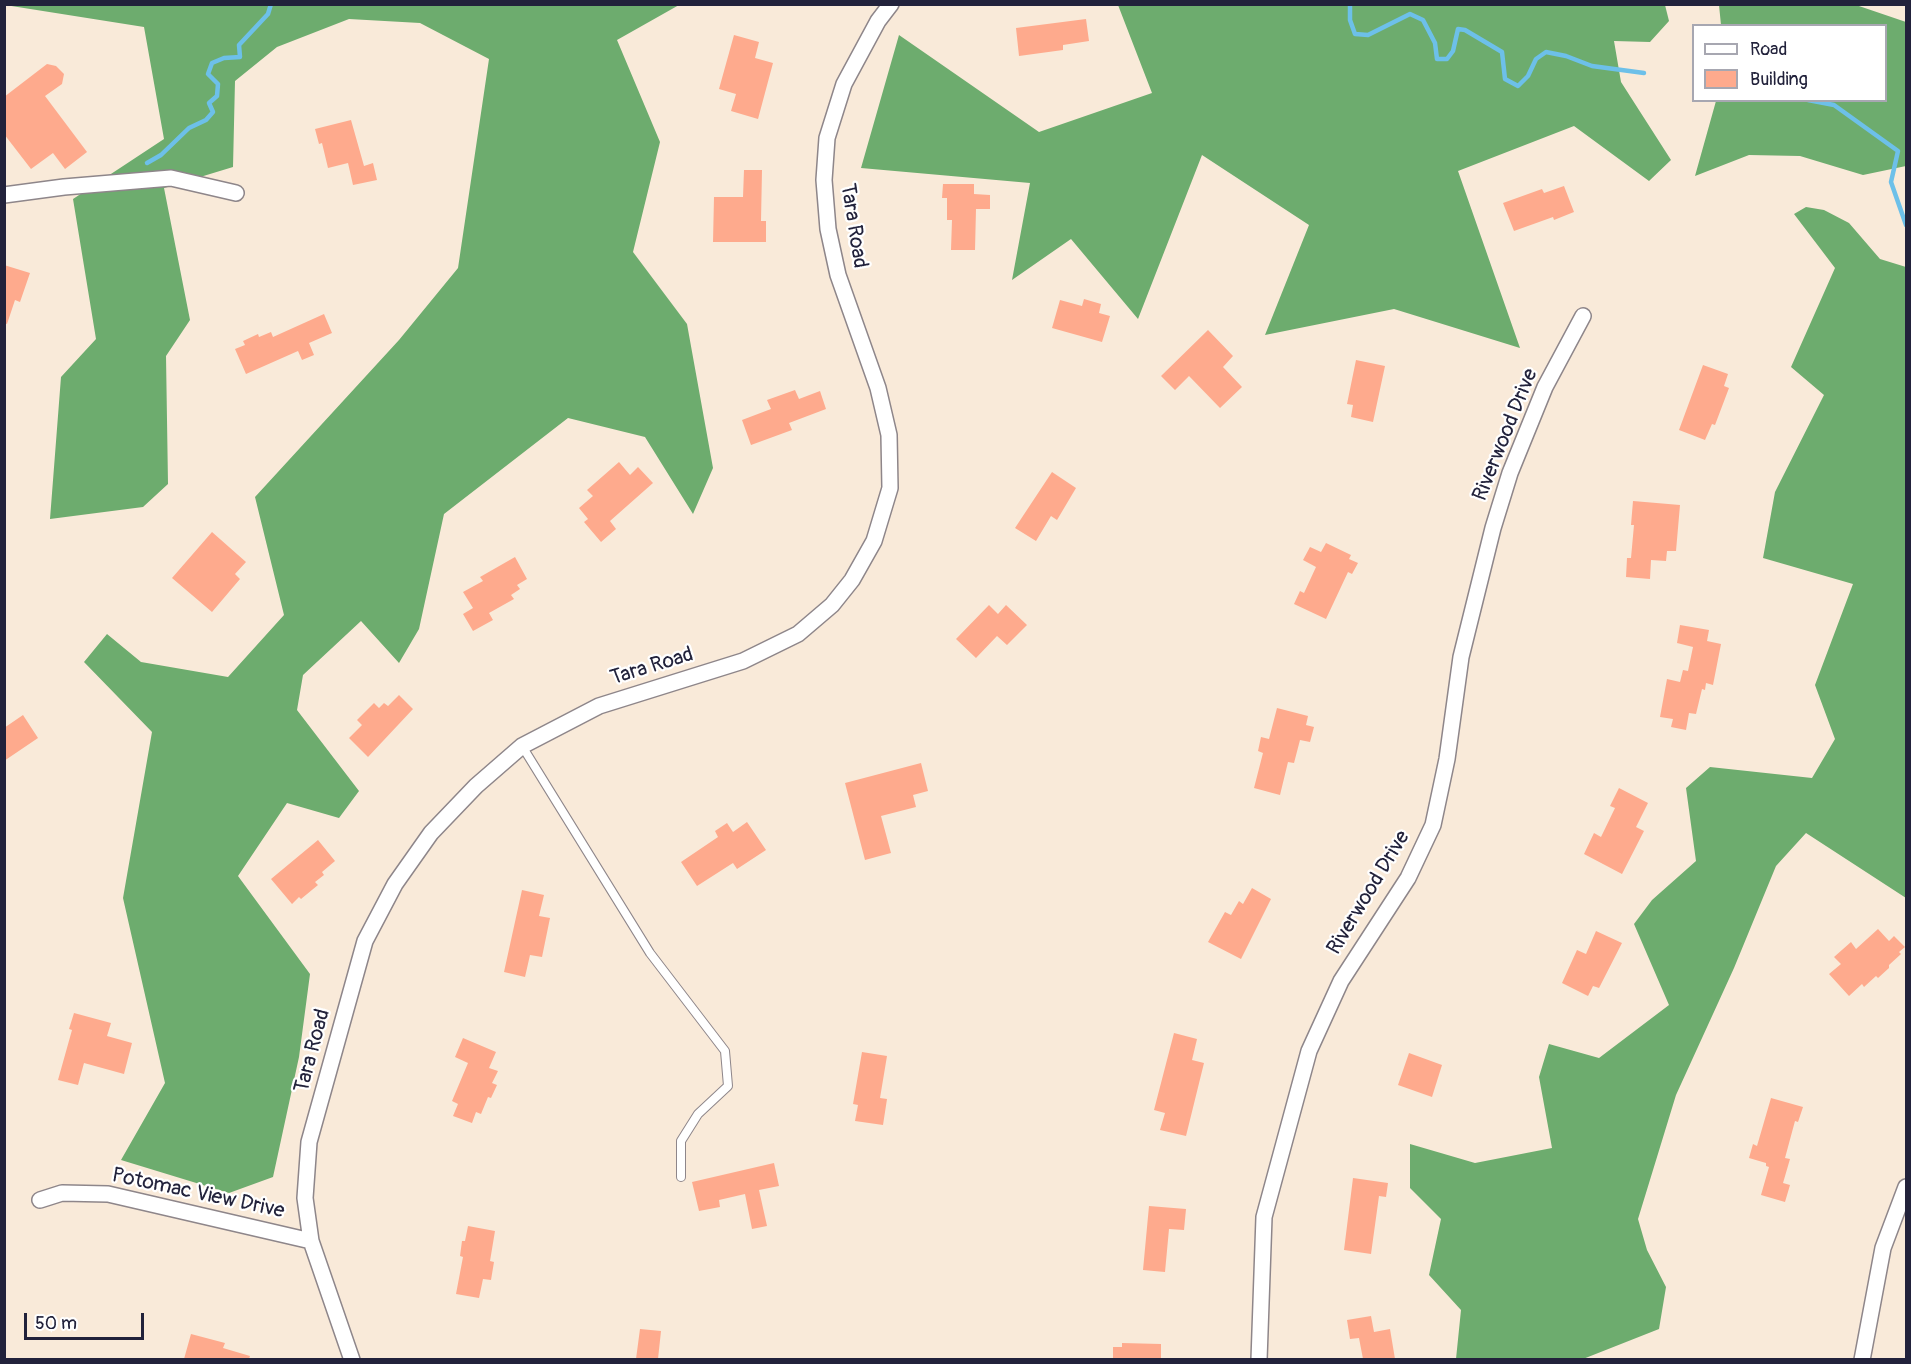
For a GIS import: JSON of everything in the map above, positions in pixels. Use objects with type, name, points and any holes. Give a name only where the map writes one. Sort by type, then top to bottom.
[{"type":"street","name":"Tara Road","points":[[352,1359],[311,1241],[305,1198],[309,1142],[365,940],[395,884],[431,833],[476,786],[522,746],[599,706],[743,661],[798,634],[831,605],[852,580],[874,541],[890,488],[889,435],[878,388],[838,275],[828,229],[824,180],[827,138],[844,84],[878,21],[891,4]]},
{"type":"street","points":[[4,195],[64,187],[171,178],[236,193]]},
{"type":"street","name":"Riverwood Drive","points":[[1259,1359],[1264,1217],[1310,1051],[1341,981],[1408,878],[1433,825],[1447,759],[1461,657],[1493,528],[1510,473],[1545,387],[1583,315]]},
{"type":"street","points":[[1862,1359],[1883,1248],[1906,1187]]},
{"type":"street","name":"Potomac View Drive","points":[[40,1200],[62,1193],[108,1194],[311,1241]]},
{"type":"lane","points":[[522,746],[650,952],[725,1051],[728,1086],[698,1114],[681,1141],[681,1177]]},
{"type":"green space","points":[[5,5],[679,5],[617,40],[660,142],[633,252],[687,324],[713,468],[693,514],[645,437],[568,418],[444,514],[419,629],[399,663],[361,621],[303,675],[297,710],[359,791],[339,818],[287,803],[238,876],[310,974],[299,1057],[273,1177],[229,1193],[121,1160],[165,1083],[123,898],[152,732],[84,662],[107,634],[141,662],[228,677],[284,615],[255,497],[399,340],[458,268],[489,59],[420,23],[349,19],[277,47],[235,81],[233,167],[164,188],[190,320],[166,356],[168,484],[143,507],[50,519],[61,377],[96,339],[73,199],[164,139],[144,27]]},
{"type":"green space","points":[[1118,5],[1665,5],[1669,21],[1650,42],[1614,41],[1621,82],[1671,160],[1649,181],[1574,126],[1458,171],[1520,348],[1394,309],[1265,335],[1309,225],[1202,155],[1138,319],[1071,239],[1012,280],[1030,183],[861,168],[899,35],[1039,132],[1152,93]]},
{"type":"green space","points":[[1719,5],[1856,5],[1906,22],[1906,166],[1863,175],[1800,156],[1749,155],[1695,176],[1716,102],[1887,102],[1887,24],[1721,24]]},
{"type":"green space","points":[[1806,207],[1824,210],[1849,223],[1880,259],[1906,267],[1906,898],[1806,833],[1776,866],[1734,968],[1676,1095],[1638,1219],[1647,1250],[1666,1287],[1659,1329],[1583,1359],[1456,1359],[1461,1310],[1429,1275],[1441,1219],[1410,1188],[1410,1144],[1475,1163],[1552,1148],[1539,1077],[1549,1044],[1599,1058],[1669,1005],[1634,924],[1652,900],[1696,861],[1686,788],[1710,767],[1812,778],[1835,739],[1815,685],[1853,584],[1763,558],[1775,492],[1824,395],[1791,367],[1835,268],[1794,214]]},
{"type":"building","points":[[1086,19],[1089,41],[1063,45],[1063,50],[1019,56],[1016,28]]},
{"type":"building","points":[[734,35],[759,42],[755,58],[773,63],[758,119],[731,111],[736,94],[719,89]]},
{"type":"building","points":[[47,64],[56,66],[64,74],[62,84],[45,96],[87,152],[65,169],[53,153],[31,169],[4,134],[4,97]]},
{"type":"building","points":[[351,120],[364,166],[373,163],[377,180],[353,185],[348,163],[328,168],[322,143],[319,144],[315,129]]},
{"type":"building","points":[[744,170],[762,170],[761,221],[766,221],[766,242],[713,242],[714,197],[743,197]]},
{"type":"building","points":[[943,184],[974,184],[974,194],[990,195],[990,209],[976,209],[975,250],[951,250],[952,220],[947,220],[947,198],[942,198]]},
{"type":"building","points":[[1564,186],[1574,212],[1514,231],[1503,203],[1542,189],[1544,193]]},
{"type":"building","points":[[4,265],[30,273],[20,302],[15,300],[7,324],[4,323]]},
{"type":"building","points":[[1084,299],[1101,304],[1099,313],[1110,316],[1102,342],[1052,328],[1060,300],[1082,306]]},
{"type":"building","points":[[324,314],[332,333],[309,343],[314,355],[302,360],[298,351],[246,374],[235,349],[245,345],[243,341],[258,334],[259,337],[271,332],[273,337]]},
{"type":"building","points":[[1208,330],[1233,356],[1223,367],[1242,387],[1220,408],[1189,376],[1175,390],[1161,376]]},
{"type":"building","points":[[1356,360],[1385,366],[1373,422],[1351,417],[1353,405],[1347,404]]},
{"type":"building","points":[[1703,365],[1728,374],[1724,386],[1729,388],[1715,425],[1712,424],[1705,440],[1679,430]]},
{"type":"building","points":[[795,390],[799,399],[820,391],[826,409],[789,423],[792,430],[751,445],[742,420],[771,409],[767,400]]},
{"type":"building","points":[[619,462],[630,475],[638,467],[653,483],[610,521],[616,529],[601,542],[584,522],[588,519],[579,508],[593,496],[587,490]]},
{"type":"building","points":[[1052,472],[1076,488],[1057,520],[1051,516],[1036,541],[1015,528]]},
{"type":"building","points":[[1633,501],[1680,505],[1676,551],[1667,551],[1666,561],[1651,560],[1650,579],[1626,577],[1627,558],[1631,558],[1634,525],[1631,525]]},
{"type":"building","points":[[212,532],[246,562],[235,574],[240,579],[212,612],[172,578]]},
{"type":"building","points":[[1326,543],[1351,555],[1349,559],[1358,563],[1352,574],[1348,572],[1326,619],[1294,604],[1300,591],[1304,593],[1316,567],[1303,560],[1310,547],[1321,552]]},
{"type":"building","points":[[515,557],[527,579],[517,585],[520,589],[511,595],[514,599],[489,613],[493,620],[473,631],[463,614],[473,608],[463,592],[483,581],[480,577]]},
{"type":"building","points":[[989,605],[998,614],[1006,605],[1027,625],[1007,645],[997,636],[976,658],[956,639]]},
{"type":"building","points":[[1680,625],[1709,630],[1707,641],[1721,644],[1713,685],[1706,683],[1705,690],[1702,689],[1696,714],[1689,713],[1686,730],[1671,727],[1673,719],[1660,717],[1667,679],[1680,682],[1683,670],[1688,671],[1693,647],[1677,643]]},
{"type":"building","points":[[399,695],[413,709],[368,757],[349,738],[362,725],[357,720],[374,703],[379,708],[384,703],[388,706]]},
{"type":"building","points":[[1277,708],[1308,716],[1306,725],[1314,727],[1310,742],[1300,740],[1294,763],[1288,762],[1280,795],[1254,788],[1263,753],[1258,751],[1261,737],[1269,739]]},
{"type":"building","points":[[23,715],[38,738],[4,761],[4,728]]},
{"type":"building","points":[[921,763],[928,791],[913,795],[916,807],[881,816],[891,853],[865,860],[845,783]]},
{"type":"building","points":[[1619,788],[1648,803],[1636,827],[1644,831],[1622,874],[1584,854],[1594,833],[1601,837],[1615,808],[1610,806]]},
{"type":"building","points":[[747,822],[766,850],[737,869],[733,863],[697,886],[681,862],[718,837],[715,831],[727,823],[733,832]]},
{"type":"building","points":[[318,840],[335,861],[322,872],[324,875],[315,882],[318,885],[292,904],[271,879]]},
{"type":"building","points":[[1252,888],[1271,899],[1241,959],[1208,942],[1225,912],[1231,915],[1239,901],[1243,904]]},
{"type":"building","points":[[522,890],[544,895],[539,916],[550,918],[542,957],[530,955],[525,977],[504,972]]},
{"type":"building","points":[[1878,929],[1889,941],[1894,936],[1905,947],[1878,978],[1876,976],[1864,987],[1862,984],[1849,996],[1829,974],[1841,964],[1834,957],[1851,942],[1856,949]]},
{"type":"building","points":[[1596,931],[1622,943],[1599,988],[1593,986],[1588,996],[1562,983],[1577,950],[1586,954]]},
{"type":"building","points":[[74,1013],[111,1023],[107,1036],[132,1043],[124,1074],[84,1063],[78,1085],[58,1080],[72,1030],[69,1029]]},
{"type":"building","points":[[1174,1033],[1197,1039],[1192,1060],[1204,1063],[1186,1136],[1160,1130],[1165,1113],[1154,1110]]},
{"type":"building","points":[[463,1038],[496,1052],[489,1068],[498,1071],[492,1083],[497,1085],[491,1098],[488,1097],[481,1114],[476,1112],[472,1123],[453,1116],[458,1104],[452,1101],[468,1063],[455,1057]]},
{"type":"building","points":[[862,1052],[887,1056],[880,1098],[887,1099],[883,1125],[855,1121],[858,1105],[853,1104]]},
{"type":"building","points":[[1409,1053],[1442,1065],[1432,1097],[1398,1085]]},
{"type":"building","points":[[1771,1098],[1803,1107],[1798,1122],[1795,1121],[1785,1158],[1790,1159],[1783,1183],[1790,1185],[1785,1202],[1761,1195],[1769,1167],[1766,1163],[1749,1158],[1753,1144],[1757,1146]]},
{"type":"building","points":[[774,1163],[779,1186],[759,1190],[767,1226],[752,1229],[745,1194],[719,1200],[720,1207],[699,1211],[692,1182]]},
{"type":"building","points":[[1353,1178],[1388,1183],[1386,1197],[1379,1196],[1371,1254],[1344,1250]]},
{"type":"building","points":[[1149,1206],[1186,1209],[1184,1230],[1169,1229],[1165,1272],[1143,1270]]},
{"type":"building","points":[[468,1226],[495,1231],[490,1261],[494,1262],[491,1280],[483,1279],[479,1298],[456,1294],[463,1257],[460,1256],[462,1241],[465,1241]]},
{"type":"building","points":[[1371,1316],[1374,1332],[1390,1329],[1395,1359],[1363,1359],[1359,1338],[1350,1339],[1347,1320]]},
{"type":"building","points":[[640,1329],[661,1331],[658,1359],[636,1359]]},
{"type":"building","points":[[191,1334],[225,1343],[223,1348],[250,1356],[249,1359],[184,1359]]},
{"type":"building","points":[[1122,1343],[1161,1344],[1161,1359],[1113,1359],[1113,1347],[1122,1347]]},
{"type":"waterway","points":[[147,163],[161,155],[189,128],[206,120],[213,112],[209,103],[217,96],[218,84],[208,74],[212,63],[224,58],[240,57],[239,45],[268,14],[271,4]]},
{"type":"waterway","points":[[1350,4],[1350,20],[1355,34],[1368,35],[1410,14],[1423,20],[1435,43],[1437,59],[1447,59],[1453,51],[1458,29],[1465,30],[1502,52],[1505,79],[1518,86],[1528,76],[1536,59],[1546,52],[1566,56],[1592,66],[1644,73]]},
{"type":"waterway","points":[[1818,102],[1834,105],[1898,151],[1891,182],[1906,225]]}]
